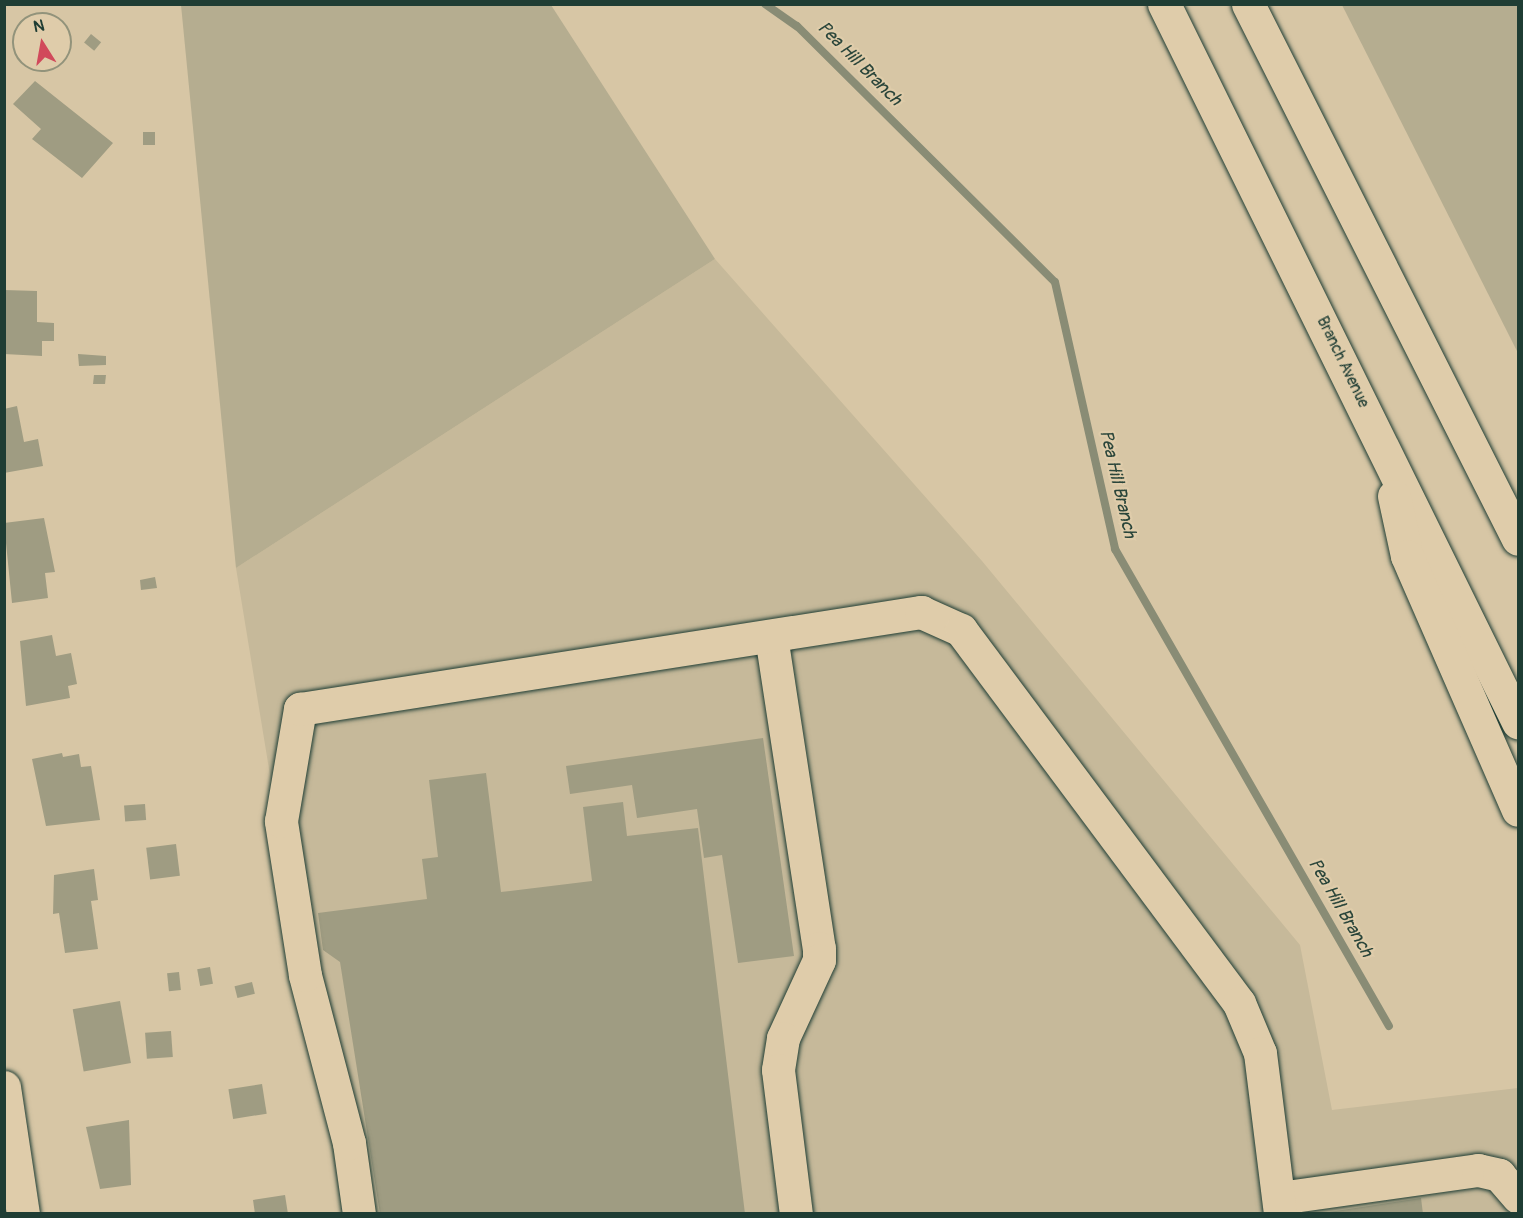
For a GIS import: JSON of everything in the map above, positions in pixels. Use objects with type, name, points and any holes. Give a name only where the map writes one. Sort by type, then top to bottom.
[{"type":"main road","name":"Branch Avenue","points":[[1164,4],[1518,722]]},
{"type":"main road","points":[[1248,4],[1518,539]]},
{"type":"main road","points":[[1384,448],[1407,556],[1518,810]]},
{"type":"main road","points":[[359,1214],[349,1143],[305,975],[281,821],[300,709],[921,612],[961,630],[1239,1003],[1260,1053],[1280,1206],[1478,1170],[1499,1175],[1518,1197]]},
{"type":"main road","points":[[771,636],[819,948],[819,960],[783,1038],[778,1070],[796,1214]]},
{"type":"main road","points":[[4,1087],[22,1214]]},
{"type":"shaded area","points":[[181,5],[551,5],[715,259],[236,568]]},
{"type":"shaded area","points":[[1342,5],[1518,5],[1518,353]]},
{"type":"shaded area","points":[[715,259],[982,561],[1300,945],[1332,1110],[1518,1088],[1518,1213],[342,1213],[236,568]]},
{"type":"building","points":[[91,34],[101,42],[94,51],[84,43]]},
{"type":"building","points":[[35,81],[113,143],[82,178],[32,139],[41,129],[13,104]]},
{"type":"building","points":[[143,132],[155,132],[155,145],[143,145]]},
{"type":"building","points":[[4,290],[37,291],[37,322],[54,323],[54,341],[42,341],[42,356],[4,354]]},
{"type":"building","points":[[78,354],[106,356],[106,365],[79,366]]},
{"type":"building","points":[[94,375],[106,375],[105,384],[93,384]]},
{"type":"building","points":[[17,406],[24,442],[38,439],[43,466],[4,473],[4,409]]},
{"type":"building","points":[[44,518],[55,572],[45,573],[48,598],[12,603],[4,523]]},
{"type":"building","points":[[155,577],[157,588],[141,590],[140,580]]},
{"type":"building","points":[[52,635],[56,656],[71,653],[77,684],[68,686],[70,698],[26,706],[20,641]]},
{"type":"building","points":[[763,738],[794,956],[738,963],[722,855],[704,858],[697,809],[637,818],[632,785],[570,794],[566,766]]},
{"type":"building","points":[[62,753],[63,757],[79,754],[81,767],[91,766],[100,820],[46,826],[32,759]]},
{"type":"building","points":[[486,773],[501,892],[592,881],[583,807],[623,802],[627,836],[698,828],[745,1214],[380,1214],[340,962],[323,950],[318,913],[427,899],[422,859],[438,857],[429,780]]},
{"type":"building","points":[[145,804],[146,820],[125,821],[124,805]]},
{"type":"building","points":[[176,844],[180,876],[150,879],[146,848]]},
{"type":"building","points":[[94,869],[98,900],[91,901],[98,949],[65,953],[59,913],[53,914],[54,875]]},
{"type":"building","points":[[210,967],[213,984],[200,986],[197,969]]},
{"type":"building","points":[[179,972],[181,990],[169,991],[167,973]]},
{"type":"building","points":[[252,982],[255,994],[237,998],[235,986]]},
{"type":"building","points":[[120,1001],[131,1063],[84,1071],[73,1009]]},
{"type":"building","points":[[171,1031],[173,1057],[147,1059],[145,1033]]},
{"type":"building","points":[[262,1084],[267,1114],[233,1119],[228,1089]]},
{"type":"building","points":[[129,1120],[131,1185],[100,1189],[86,1127]]},
{"type":"building","points":[[285,1195],[288,1214],[255,1214],[253,1200]]},
{"type":"building","points":[[1421,1198],[1423,1214],[1329,1214],[1329,1212]]},
{"type":"waterway","name":"Pea Hill Branch","points":[[765,4],[797,26],[1055,282],[1115,549],[1389,1026]]}]
